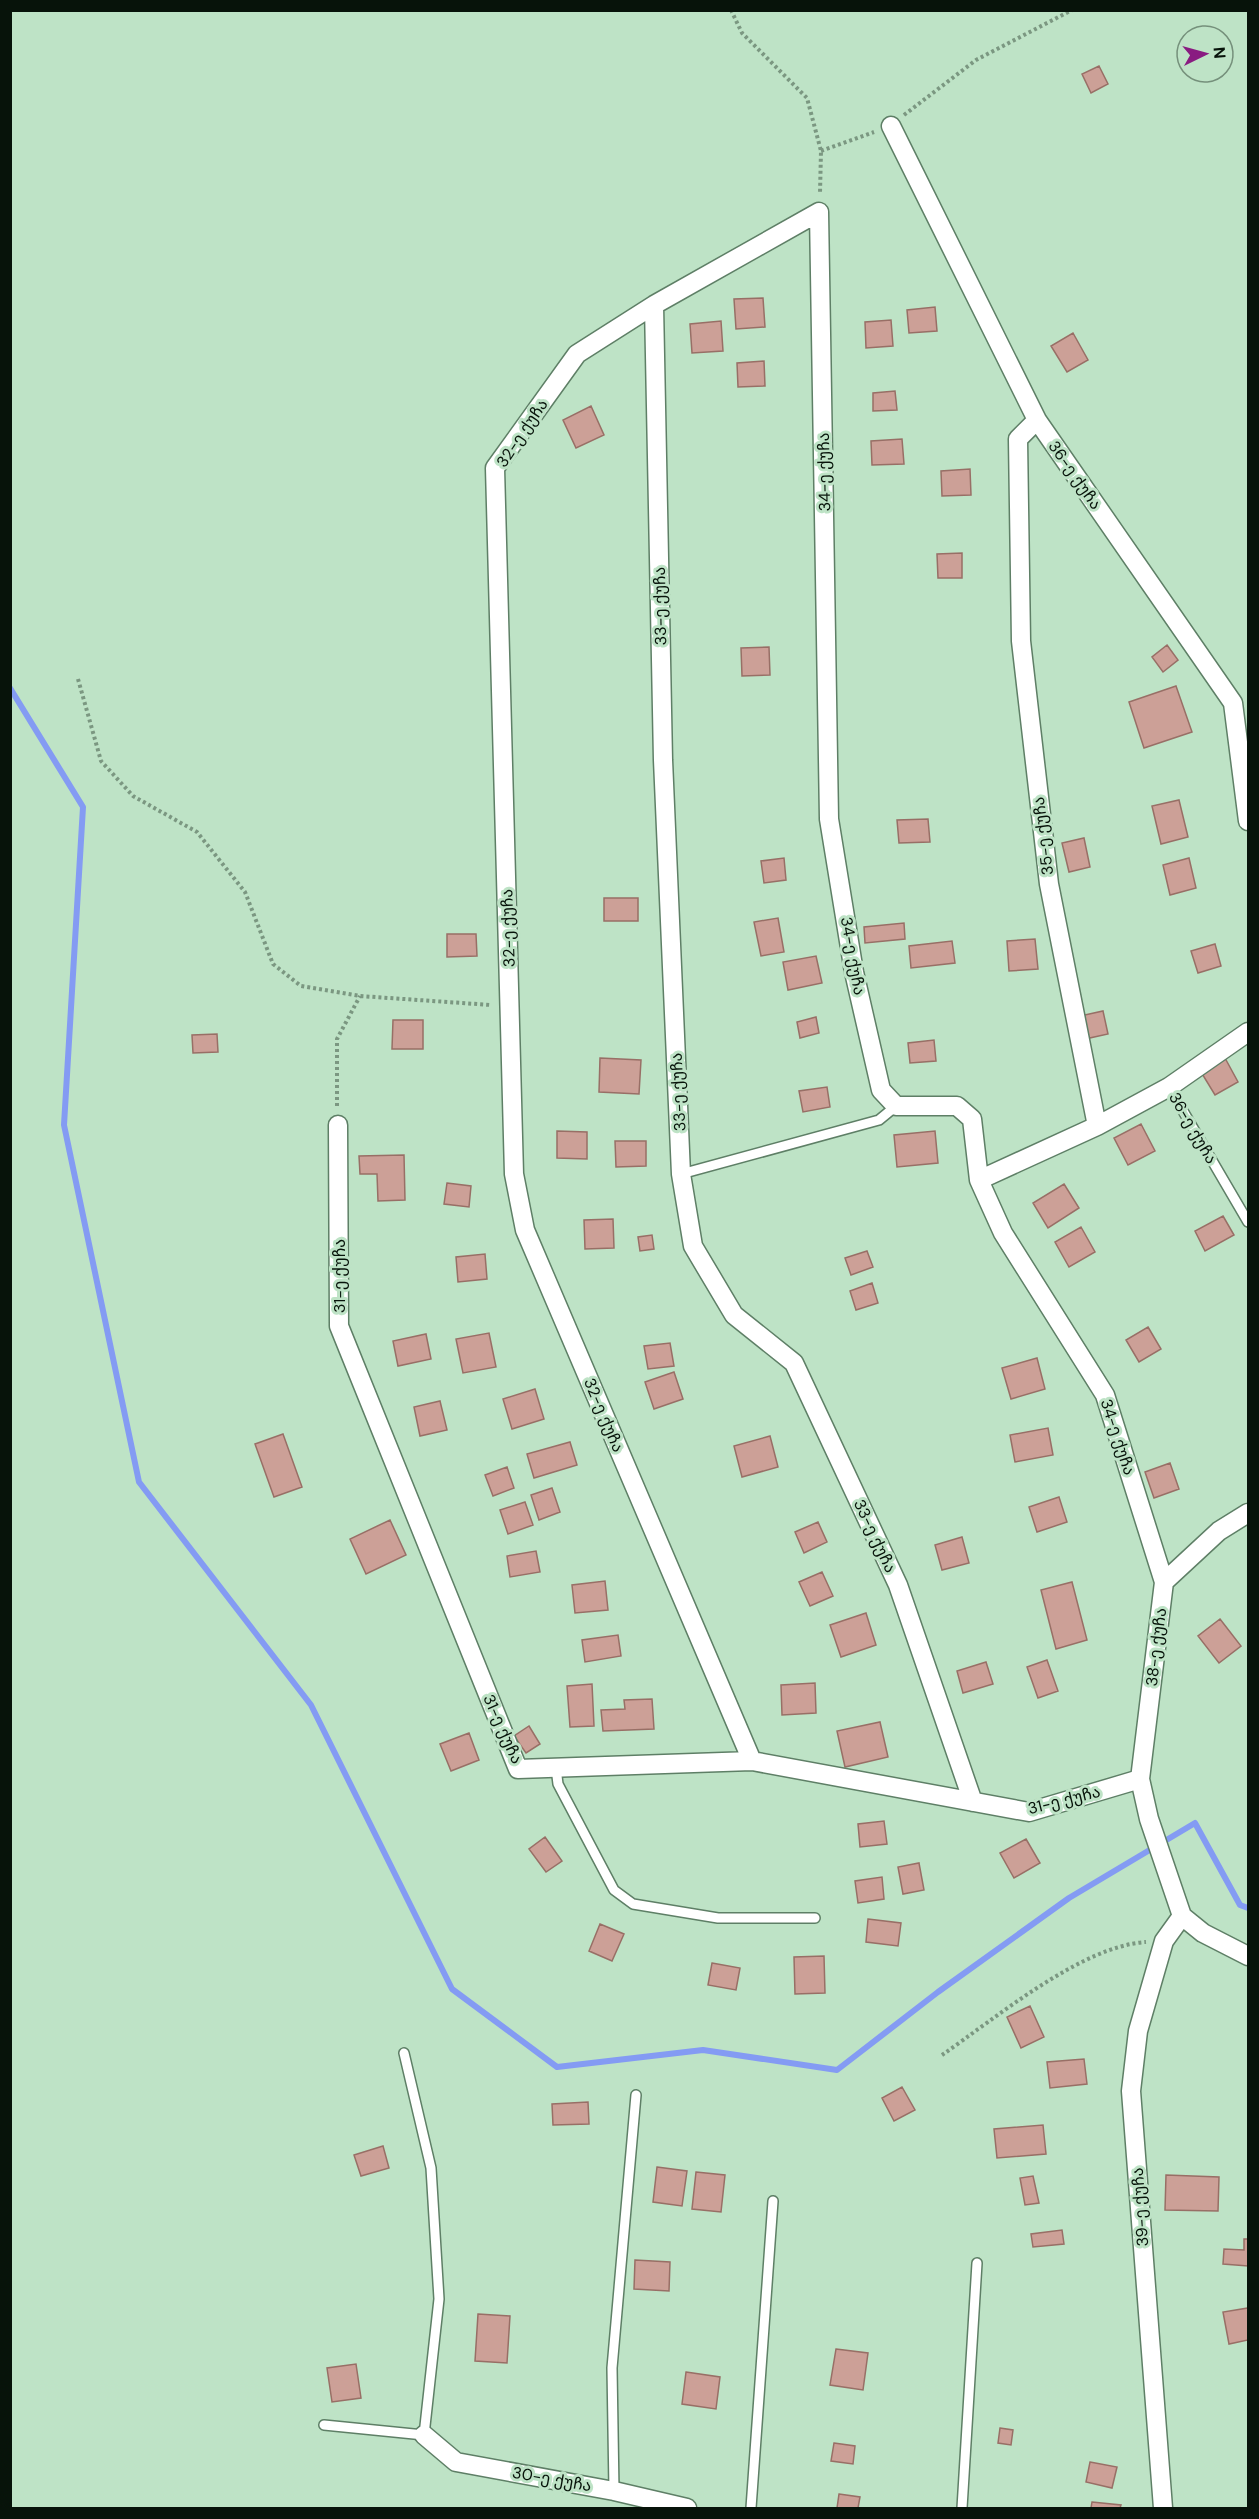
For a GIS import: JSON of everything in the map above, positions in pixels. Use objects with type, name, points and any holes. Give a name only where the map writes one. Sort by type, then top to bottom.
[{"type":"street","name":"36-ე ქუჩა","points":[[891,126],[1037,420],[1233,703],[1248,820]]},
{"type":"street","name":"32-ე ქუჩა","points":[[752,1761],[525,1230],[514,1174],[495,468],[577,354],[654,305],[819,212]]},
{"type":"street","name":"34-ე ქუჩა","points":[[819,212],[829,819],[854,972],[881,1090],[896,1106],[957,1106],[972,1119],[979,1180],[1003,1233],[1105,1395],[1164,1582]]},
{"type":"street","name":"33-ე ქუჩა","points":[[654,305],[663,760],[681,1174],[693,1246],[734,1315],[794,1363],[898,1585],[973,1802]]},
{"type":"street","name":"35-ე ქუჩა","points":[[1037,420],[1018,439],[1021,641],[1049,884],[1097,1126]]},
{"type":"street","name":"36-ე ქუჩა","points":[[1169,1087],[1248,1032]]},
{"type":"street","points":[[979,1180],[1097,1126],[1169,1087]]},
{"type":"street","name":"31-ე ქუჩა","points":[[338,1125],[339,1326],[518,1769],[752,1761],[1029,1812],[1140,1779]]},
{"type":"street","points":[[1164,1582],[1219,1531],[1248,1513]]},
{"type":"street","name":"38-ე ქუჩა","points":[[1164,1582],[1140,1779],[1149,1819],[1182,1916]]},
{"type":"street","points":[[1182,1916],[1203,1933],[1248,1956]]},
{"type":"street","name":"39-ე ქუჩა","points":[[1163,2508],[1131,2091],[1138,2031],[1164,1941],[1182,1916]]},
{"type":"street","name":"30-ე ქუჩა","points":[[424,2435],[456,2462],[614,2491],[687,2508]]},
{"type":"lane","name":"36-ე ქუჩა","points":[[1169,1087],[1248,1222]]},
{"type":"lane","points":[[681,1174],[879,1120],[896,1106]]},
{"type":"lane","points":[[556,1768],[558,1785],[614,1890],[633,1904],[718,1918],[815,1918]]},
{"type":"lane","points":[[324,2425],[424,2435],[439,2299],[430,2168],[404,2053]]},
{"type":"lane","points":[[614,2491],[612,2368],[636,2096]]},
{"type":"lane","points":[[751,2508],[773,2201]]},
{"type":"lane","points":[[962,2508],[977,2263]]},
{"type":"path","points":[[731,10],[742,33],[807,98],[821,150],[819,212]]},
{"type":"path","points":[[821,150],[891,126],[976,60],[1072,10]]},
{"type":"path","points":[[78,679],[101,761],[132,796],[197,832],[244,892],[273,964],[301,986],[360,996],[510,1006]]},
{"type":"path","points":[[338,1125],[337,1039],[360,996]]},
{"type":"path","points":[[942,2055],[1078,1962],[1125,1943],[1164,1941]]},
{"type":"building","points":[[1099,66],[1108,84],[1091,93],[1082,74]]},
{"type":"building","points":[[763,298],[765,327],[736,329],[734,299]]},
{"type":"building","points":[[935,307],[937,331],[909,333],[907,310]]},
{"type":"building","points":[[891,320],[893,346],[866,348],[865,322]]},
{"type":"building","points":[[721,321],[723,351],[692,353],[690,324]]},
{"type":"building","points":[[1073,333],[1088,360],[1067,372],[1051,346]]},
{"type":"building","points":[[764,361],[765,386],[738,387],[737,363]]},
{"type":"building","points":[[895,391],[897,410],[873,411],[873,393]]},
{"type":"building","points":[[591,406],[604,435],[576,448],[563,420]]},
{"type":"building","points":[[902,439],[904,464],[872,465],[871,441]]},
{"type":"building","points":[[970,469],[971,495],[942,496],[941,471]]},
{"type":"building","points":[[962,553],[962,578],[938,578],[937,554]]},
{"type":"building","points":[[1167,645],[1178,660],[1163,672],[1152,657]]},
{"type":"building","points":[[769,647],[770,675],[742,676],[741,648]]},
{"type":"building","points":[[1176,686],[1192,732],[1144,748],[1129,702]]},
{"type":"building","points":[[1179,800],[1188,837],[1161,844],[1152,806]]},
{"type":"building","points":[[928,819],[930,842],[899,843],[897,820]]},
{"type":"building","points":[[1084,838],[1090,867],[1069,872],[1062,843]]},
{"type":"building","points":[[784,858],[786,880],[764,883],[761,861]]},
{"type":"building","points":[[1189,858],[1196,888],[1170,895],[1163,865]]},
{"type":"building","points":[[604,898],[638,898],[638,921],[604,921]]},
{"type":"building","points":[[778,918],[784,952],[761,956],[754,922]]},
{"type":"building","points":[[904,923],[905,939],[865,943],[864,927]]},
{"type":"building","points":[[447,934],[476,934],[477,956],[447,957]]},
{"type":"building","points":[[1035,939],[1038,969],[1009,971],[1007,941]]},
{"type":"building","points":[[952,941],[955,963],[911,968],[909,946]]},
{"type":"building","points":[[1215,944],[1221,966],[1198,973],[1191,951]]},
{"type":"building","points":[[816,956],[822,983],[788,990],[783,962]]},
{"type":"building","points":[[1103,1011],[1108,1034],[1085,1039],[1080,1016]]},
{"type":"building","points":[[816,1017],[819,1033],[800,1038],[797,1022]]},
{"type":"building","points":[[393,1020],[423,1020],[423,1049],[392,1049]]},
{"type":"building","points":[[217,1034],[218,1052],[193,1053],[192,1035]]},
{"type":"building","points":[[934,1040],[936,1061],[910,1063],[908,1043]]},
{"type":"building","points":[[600,1058],[641,1060],[639,1094],[599,1092]]},
{"type":"building","points":[[1225,1058],[1238,1082],[1215,1095],[1201,1072]]},
{"type":"building","points":[[827,1087],[830,1107],[803,1112],[799,1091]]},
{"type":"building","points":[[1141,1124],[1155,1151],[1128,1165],[1114,1138]]},
{"type":"building","points":[[557,1131],[587,1132],[587,1159],[557,1158]]},
{"type":"building","points":[[935,1131],[938,1163],[897,1167],[894,1135]]},
{"type":"building","points":[[615,1141],[646,1141],[646,1166],[616,1167]]},
{"type":"building","points":[[404,1155],[405,1200],[378,1201],[377,1174],[360,1174],[359,1156]]},
{"type":"building","points":[[447,1183],[471,1186],[469,1207],[444,1204]]},
{"type":"building","points":[[1064,1184],[1079,1208],[1048,1228],[1033,1203]]},
{"type":"building","points":[[1223,1216],[1234,1235],[1205,1251],[1195,1231]]},
{"type":"building","points":[[613,1219],[614,1248],[585,1249],[584,1220]]},
{"type":"building","points":[[1081,1227],[1095,1252],[1069,1267],[1055,1242]]},
{"type":"building","points":[[652,1235],[654,1249],[640,1251],[638,1237]]},
{"type":"building","points":[[867,1251],[873,1267],[851,1275],[845,1258]]},
{"type":"building","points":[[485,1254],[487,1279],[458,1282],[456,1257]]},
{"type":"building","points":[[872,1283],[878,1303],[856,1310],[850,1291]]},
{"type":"building","points":[[1148,1327],[1161,1349],[1139,1362],[1126,1340]]},
{"type":"building","points":[[489,1333],[496,1367],[463,1373],[456,1339]]},
{"type":"building","points":[[426,1334],[431,1359],[398,1366],[393,1341]]},
{"type":"building","points":[[670,1343],[674,1366],[648,1369],[644,1346]]},
{"type":"building","points":[[1037,1358],[1045,1389],[1011,1399],[1002,1368]]},
{"type":"building","points":[[674,1372],[683,1399],[654,1409],[645,1382]]},
{"type":"building","points":[[535,1389],[544,1419],[512,1429],[503,1399]]},
{"type":"building","points":[[440,1401],[447,1430],[420,1436],[414,1407]]},
{"type":"building","points":[[1048,1428],[1053,1455],[1015,1462],[1010,1435]]},
{"type":"building","points":[[283,1434],[302,1487],[274,1497],[255,1444]]},
{"type":"building","points":[[770,1436],[778,1467],[742,1477],[734,1446]]},
{"type":"building","points":[[570,1442],[577,1465],[534,1478],[527,1454]]},
{"type":"building","points":[[1170,1463],[1179,1489],[1154,1498],[1145,1472]]},
{"type":"building","points":[[507,1467],[514,1488],[493,1496],[485,1475]]},
{"type":"building","points":[[552,1488],[560,1512],[539,1520],[531,1495]]},
{"type":"building","points":[[1059,1497],[1067,1522],[1037,1532],[1029,1507]]},
{"type":"building","points":[[525,1502],[533,1525],[508,1534],[500,1510]]},
{"type":"building","points":[[390,1520],[406,1555],[366,1574],[350,1539]]},
{"type":"building","points":[[818,1522],[827,1542],[804,1553],[795,1532]]},
{"type":"building","points":[[962,1537],[969,1563],[942,1570],[935,1545]]},
{"type":"building","points":[[536,1551],[540,1572],[510,1577],[507,1556]]},
{"type":"building","points":[[822,1572],[833,1596],[810,1606],[799,1582]]},
{"type":"building","points":[[605,1581],[608,1610],[575,1613],[572,1585]]},
{"type":"building","points":[[1072,1582],[1087,1640],[1056,1649],[1041,1590]]},
{"type":"building","points":[[866,1613],[876,1645],[841,1657],[830,1625]]},
{"type":"building","points":[[1220,1619],[1241,1646],[1219,1663],[1198,1636]]},
{"type":"building","points":[[618,1635],[621,1656],[585,1662],[582,1640]]},
{"type":"building","points":[[1047,1660],[1058,1691],[1038,1698],[1027,1667]]},
{"type":"building","points":[[986,1662],[993,1684],[963,1693],[957,1671]]},
{"type":"building","points":[[815,1683],[816,1713],[782,1715],[781,1685]]},
{"type":"building","points":[[592,1684],[594,1726],[570,1727],[567,1686]]},
{"type":"building","points":[[652,1699],[654,1729],[603,1731],[601,1710],[625,1709],[624,1700]]},
{"type":"building","points":[[880,1722],[888,1757],[845,1767],[837,1731]]},
{"type":"building","points":[[529,1726],[540,1744],[526,1753],[514,1736]]},
{"type":"building","points":[[469,1733],[479,1760],[451,1771],[440,1744]]},
{"type":"building","points":[[884,1821],[887,1844],[860,1847],[858,1824]]},
{"type":"building","points":[[545,1837],[562,1861],[546,1872],[529,1849]]},
{"type":"building","points":[[1026,1839],[1040,1863],[1014,1878],[1000,1853]]},
{"type":"building","points":[[919,1863],[924,1890],[903,1894],[898,1867]]},
{"type":"building","points":[[882,1877],[884,1899],[858,1903],[855,1881]]},
{"type":"building","points":[[868,1919],[901,1923],[898,1946],[866,1942]]},
{"type":"building","points":[[600,1924],[624,1934],[612,1961],[589,1951]]},
{"type":"building","points":[[824,1956],[825,1993],[795,1994],[794,1957]]},
{"type":"building","points":[[712,1963],[740,1968],[736,1990],[708,1985]]},
{"type":"building","points":[[1030,2006],[1044,2037],[1021,2048],[1007,2017]]},
{"type":"building","points":[[1084,2059],[1087,2084],[1050,2088],[1047,2062]]},
{"type":"building","points":[[902,2087],[915,2110],[894,2121],[882,2098]]},
{"type":"building","points":[[588,2102],[589,2124],[553,2125],[552,2104]]},
{"type":"building","points":[[1043,2125],[1046,2154],[997,2158],[994,2129]]},
{"type":"building","points":[[383,2146],[389,2168],[361,2176],[354,2155]]},
{"type":"building","points":[[657,2167],[687,2171],[682,2206],[653,2202]]},
{"type":"building","points":[[696,2172],[725,2175],[721,2212],[692,2209]]},
{"type":"building","points":[[1166,2175],[1219,2177],[1218,2211],[1165,2210]]},
{"type":"building","points":[[1033,2176],[1039,2203],[1025,2205],[1020,2178]]},
{"type":"building","points":[[1062,2230],[1064,2244],[1033,2247],[1031,2234]]},
{"type":"building","points":[[1244,2239],[1248,2239],[1248,2266],[1223,2264],[1224,2249],[1244,2250]]},
{"type":"building","points":[[635,2260],[670,2262],[669,2291],[634,2289]]},
{"type":"building","points":[[1248,2308],[1248,2340],[1229,2344],[1223,2312]]},
{"type":"building","points":[[478,2314],[510,2316],[507,2363],[475,2361]]},
{"type":"building","points":[[836,2349],[868,2353],[863,2390],[830,2385]]},
{"type":"building","points":[[356,2364],[361,2398],[332,2402],[327,2368]]},
{"type":"building","points":[[686,2372],[720,2377],[716,2409],[682,2404]]},
{"type":"building","points":[[1000,2428],[1013,2430],[1011,2445],[998,2443]]},
{"type":"building","points":[[834,2443],[855,2446],[853,2464],[831,2461]]},
{"type":"building","points":[[1090,2462],[1117,2467],[1112,2488],[1086,2482]]},
{"type":"building","points":[[839,2494],[860,2497],[858,2508],[837,2508]]},
{"type":"building","points":[[1092,2502],[1121,2505],[1120,2508],[1091,2508]]},
{"type":"waterway","points":[[10,688],[83,807],[64,1125],[139,1482],[311,1705],[452,1989],[557,2067],[703,2050],[837,2070],[938,1992],[1069,1898],[1195,1823],[1240,1905],[1248,1908]]}]
